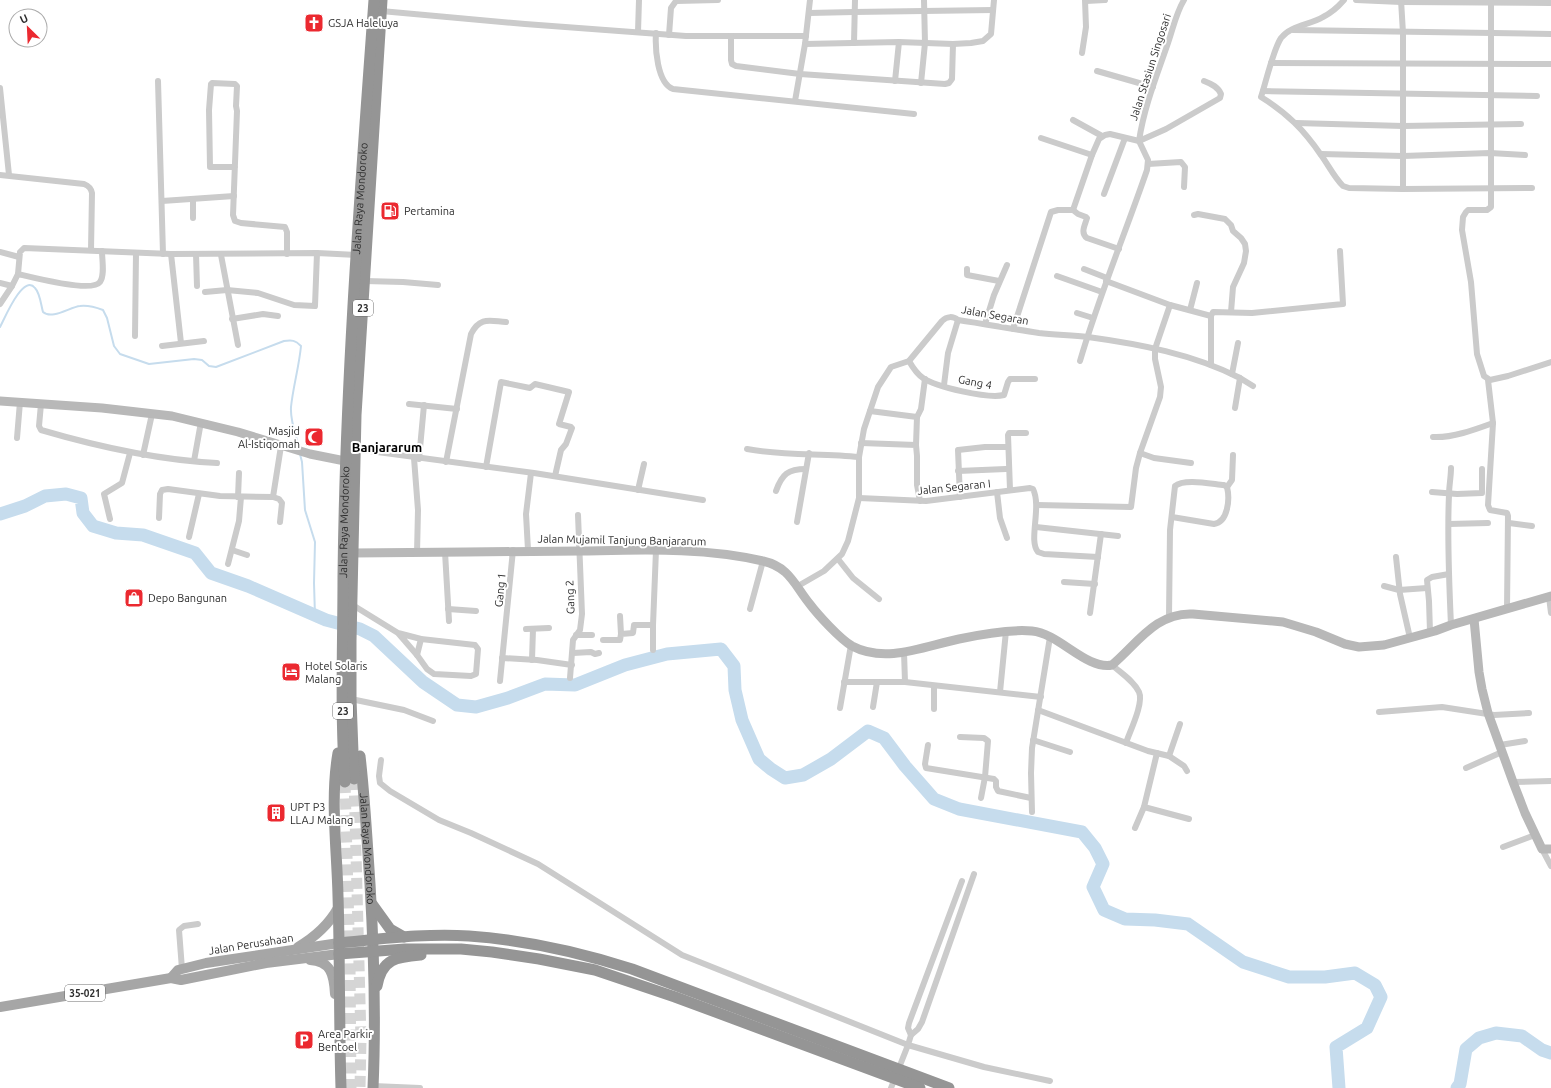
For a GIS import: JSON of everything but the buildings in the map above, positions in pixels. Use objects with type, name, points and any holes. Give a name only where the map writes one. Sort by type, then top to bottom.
[{"type":"highway","name":"Jalan Raya Mondoroko","points":[[366,188],[374,0]]},
{"type":"highway","name":"Jalan Raya Mondoroko","points":[[348,610],[353,553],[355,449],[365,281],[363,233],[382,5]]},
{"type":"highway","name":"Jalan Raya Mondoroko","points":[[350,781],[348,735],[348,610],[345,461],[357,255],[363,233]]},
{"type":"highway","name":"Jalan Raya Mondoroko","points":[[347,641],[351,699],[348,735],[360,755],[364,794],[373,940],[375,1001]]},
{"type":"highway","points":[[341,1088],[335,813],[336,768],[338,752],[348,735]]},
{"type":"highway","points":[[371,903],[390,929],[404,937]]},
{"type":"highway","points":[[339,949],[373,940],[404,937],[468,936],[534,943],[632,969],[827,1042],[891,1072]]},
{"type":"highway","points":[[339,949],[373,952],[405,949],[450,949],[492,952],[574,966],[625,980],[910,1079],[949,1088]]},
{"type":"highway","points":[[373,1087],[375,1001],[380,973],[386,964],[392,960],[420,955],[442,954],[489,956],[550,966],[607,980],[625,980]]},
{"type":"highway","points":[[910,1079],[920,1088]]},
{"type":"main road","name":"35-021","points":[[293,955],[320,932],[333,918],[338,908]]},
{"type":"main road","name":"Jalan Perusahaan","points":[[171,978],[178,970],[206,963],[339,949]]},
{"type":"main road","name":"35-021","points":[[293,955],[320,961],[329,970],[334,981],[339,1051]]},
{"type":"main road","name":"Jalan Perusahaan","points":[[0,1008],[171,978],[181,980],[293,955]]},
{"type":"street","points":[[638,32],[639,0]]},
{"type":"street","points":[[669,34],[671,8],[676,1],[718,0]]},
{"type":"street","points":[[795,101],[805,44],[810,0]]},
{"type":"street","points":[[854,43],[855,0]]},
{"type":"street","points":[[921,83],[925,43],[924,0]]},
{"type":"street","points":[[805,44],[899,42],[952,44],[976,43],[988,38],[992,33],[994,0]]},
{"type":"street","points":[[1082,53],[1086,27],[1085,0],[1105,0]]},
{"type":"street","name":"Jalan Stasiun Singosari","points":[[1139,140],[1140,131],[1153,88],[1176,18],[1184,0]]},
{"type":"street","points":[[1344,0],[1322,18],[1291,30],[1281,38],[1271,63],[1261,97],[1296,123],[1321,154],[1337,179],[1345,188],[1532,188]]},
{"type":"street","points":[[1356,0],[1551,3]]},
{"type":"street","points":[[1401,1],[1403,33],[1403,189]]},
{"type":"street","points":[[1491,2],[1491,208],[1485,211],[1468,210],[1462,223],[1471,282],[1477,354],[1484,376],[1488,380],[1493,423],[1488,504],[1490,510],[1507,513],[1509,523],[1506,578],[1507,609]]},
{"type":"street","points":[[382,5],[525,24],[669,34],[806,36]]},
{"type":"street","points":[[809,14],[993,10]]},
{"type":"street","points":[[1291,30],[1403,33],[1551,34]]},
{"type":"street","points":[[656,33],[656,57],[662,76],[669,88],[914,114]]},
{"type":"street","points":[[731,36],[731,60],[734,66],[800,74],[945,84],[949,83],[952,79],[952,44]]},
{"type":"street","points":[[896,80],[899,42]]},
{"type":"street","points":[[1271,63],[1403,64],[1492,62],[1551,64]]},
{"type":"street","points":[[1097,70],[1153,88]]},
{"type":"street","points":[[158,81],[163,254]]},
{"type":"street","points":[[1073,210],[1098,139],[1102,136],[1110,134],[1139,140],[1166,129],[1218,99],[1221,95],[1219,90],[1212,84],[1204,81]]},
{"type":"street","points":[[235,167],[210,167],[210,99],[212,83],[235,84],[237,86],[235,167],[233,216],[236,222],[286,227],[287,254]]},
{"type":"street","points":[[0,88],[9,175]]},
{"type":"street","points":[[1263,91],[1537,96]]},
{"type":"street","points":[[1073,120],[1102,136]]},
{"type":"street","points":[[1296,123],[1403,126],[1521,124]]},
{"type":"street","points":[[1041,138],[1092,155]]},
{"type":"street","points":[[1104,194],[1125,138]]},
{"type":"street","points":[[1080,361],[1093,318],[1119,249],[1148,164],[1139,140]]},
{"type":"street","points":[[1321,154],[1403,156],[1490,153],[1525,155]]},
{"type":"street","points":[[1148,164],[1181,162],[1185,167],[1184,187]]},
{"type":"street","points":[[0,175],[84,184],[89,186],[92,193],[91,250]]},
{"type":"street","points":[[162,201],[234,196]]},
{"type":"street","points":[[193,199],[193,218]]},
{"type":"street","points":[[1013,329],[1049,215],[1054,211],[1073,210],[1087,218],[1083,232],[1086,237],[1119,249]]},
{"type":"street","points":[[1194,215],[1198,214],[1225,219],[1230,223],[1234,233],[1241,238],[1245,244],[1246,251],[1244,263],[1233,287],[1231,312]]},
{"type":"street","points":[[0,304],[18,274],[21,250],[24,248],[163,254],[221,255],[317,253],[357,255]]},
{"type":"street","points":[[18,274],[46,281],[83,286],[96,285],[102,278],[102,251]]},
{"type":"street","points":[[1211,365],[1211,316],[1213,312],[1252,313],[1343,304],[1340,251]]},
{"type":"street","points":[[0,252],[20,257]]},
{"type":"street","points":[[135,336],[136,253]]},
{"type":"street","points":[[205,292],[227,290],[258,293],[294,305],[315,306],[317,253]]},
{"type":"street","points":[[171,254],[181,343]]},
{"type":"street","points":[[196,254],[197,286]]},
{"type":"street","points":[[221,255],[238,345]]},
{"type":"street","points":[[985,324],[999,281],[1007,265]]},
{"type":"street","points":[[967,269],[967,275],[999,281]]},
{"type":"street","points":[[1084,269],[1170,305],[1211,316]]},
{"type":"street","points":[[1056,276],[1102,292]]},
{"type":"street","points":[[365,281],[438,285]]},
{"type":"street","points":[[0,283],[12,286]]},
{"type":"street","points":[[1190,310],[1197,283]]},
{"type":"street","points":[[1098,557],[1044,554],[1038,552],[1034,544],[1037,505],[1131,507],[1136,468],[1160,397],[1161,387],[1155,358],[1155,349],[1170,305]]},
{"type":"street","points":[[1077,313],[1093,318]]},
{"type":"street","points":[[232,319],[263,314],[278,316]]},
{"type":"street","name":"Jalan Segaran","points":[[798,586],[824,571],[838,559],[848,541],[859,498],[859,457],[861,443],[878,387],[889,369],[893,366],[909,361],[944,319],[952,317],[958,320],[1013,329],[1087,337],[1155,349],[1211,365],[1240,378],[1252,386]]},
{"type":"street","points":[[944,386],[948,353],[958,320]]},
{"type":"street","points":[[446,462],[469,339],[473,329],[481,321],[506,322]]},
{"type":"street","points":[[162,346],[204,341]]},
{"type":"street","points":[[1232,374],[1238,343]]},
{"type":"street","name":"Gang 4","points":[[909,361],[917,373],[925,379],[944,386],[976,394],[998,397],[1004,395],[1010,379],[1035,379]]},
{"type":"street","points":[[1488,380],[1495,380],[1551,362]]},
{"type":"street","points":[[1235,408],[1240,378]]},
{"type":"street","points":[[920,501],[917,485],[917,418],[921,409],[925,379]]},
{"type":"street","points":[[486,467],[501,380],[530,388],[535,384],[569,392],[559,424],[572,428],[566,444],[561,450],[554,476]]},
{"type":"street","points":[[0,401],[102,408],[201,422],[310,454],[345,461]]},
{"type":"street","points":[[17,438],[20,402]]},
{"type":"street","points":[[41,404],[39,426],[41,430],[130,453],[217,463]]},
{"type":"street","points":[[409,404],[457,409]]},
{"type":"street","points":[[417,552],[418,510],[416,458],[424,405]]},
{"type":"street","points":[[870,411],[917,418]]},
{"type":"street","points":[[143,455],[152,414]]},
{"type":"street","points":[[194,461],[201,422]]},
{"type":"street","points":[[1433,437],[1459,434],[1493,423]]},
{"type":"street","points":[[1010,490],[1008,434],[1026,433]]},
{"type":"street","points":[[861,443],[916,445]]},
{"type":"street","points":[[273,497],[281,446]]},
{"type":"street","points":[[960,497],[958,450],[986,447],[1008,447]]},
{"type":"street","points":[[355,449],[554,476],[703,500]]},
{"type":"street","points":[[747,449],[774,453],[809,453],[859,457]]},
{"type":"street","points":[[110,520],[104,494],[122,483],[130,453]]},
{"type":"street","points":[[797,522],[809,453]]},
{"type":"street","points":[[1140,453],[1160,459],[1191,463]]},
{"type":"street","points":[[1172,517],[1214,524],[1219,523],[1225,517],[1228,493],[1227,487],[1232,480],[1233,455]]},
{"type":"street","points":[[638,490],[644,464]]},
{"type":"street","points":[[1451,468],[1449,493],[1449,574],[1451,625]]},
{"type":"street","points":[[776,491],[781,479],[786,474],[797,469],[806,469]]},
{"type":"street","points":[[958,470],[1006,469]]},
{"type":"street","points":[[1432,492],[1482,493],[1482,469]]},
{"type":"street","points":[[228,564],[240,521],[239,473]]},
{"type":"street","points":[[528,550],[526,514],[531,473]]},
{"type":"street","points":[[1169,617],[1171,527],[1174,488],[1179,483],[1192,482],[1224,485],[1227,487]]},
{"type":"street","name":"Jalan Segaran I","points":[[859,498],[920,501],[1028,488],[1033,489],[1037,505]]},
{"type":"street","points":[[159,518],[160,494],[162,490],[168,489],[199,494],[239,497],[273,497],[280,499],[282,503],[280,522]]},
{"type":"street","points":[[997,492],[1000,518],[1007,538]]},
{"type":"street","points":[[188,538],[199,494]]},
{"type":"street","name":"Gang 2","points":[[570,678],[573,640],[580,630],[582,614],[578,551],[578,516]]},
{"type":"street","points":[[1449,524],[1488,523]]},
{"type":"street","points":[[1509,523],[1532,526]]},
{"type":"street","points":[[1036,527],[1118,536]]},
{"type":"street","points":[[1090,613],[1101,534]]},
{"type":"street","points":[[232,550],[247,555]]},
{"type":"street","name":"Jalan Mujamil Tanjung Banjararum","points":[[353,553],[513,550],[656,550],[720,554],[763,561],[781,568],[798,586],[809,603],[824,620],[851,645],[870,653],[881,654],[904,652],[960,639],[1006,632],[1032,631],[1050,637],[1093,663],[1105,666],[1112,665]]},
{"type":"street","name":"Gang 1","points":[[500,681],[513,550]]},
{"type":"street","points":[[653,650],[652,625],[656,550]]},
{"type":"street","points":[[445,552],[449,621]]},
{"type":"street","points":[[1396,557],[1399,590],[1410,638]]},
{"type":"street","points":[[838,559],[853,578],[879,599]]},
{"type":"street","points":[[750,609],[763,561]]},
{"type":"street","points":[[1430,632],[1427,580],[1431,577],[1449,574]]},
{"type":"street","points":[[1064,582],[1095,584]]},
{"type":"street","points":[[1384,586],[1399,590],[1427,588]]},
{"type":"street","points":[[1126,743],[1138,709],[1140,697],[1136,687],[1112,665],[1155,626],[1169,617],[1179,614],[1193,614],[1284,622],[1303,627],[1338,642],[1356,647],[1384,645],[1550,596],[1551,613]]},
{"type":"street","points":[[448,609],[476,611]]},
{"type":"street","points":[[348,610],[398,633],[421,639],[475,645],[478,649],[477,671],[475,675],[434,674],[427,669],[418,655],[398,633]]},
{"type":"street","points":[[603,640],[620,640],[620,616]]},
{"type":"street","points":[[1474,619],[1479,672],[1488,714],[1513,782],[1535,835],[1547,849],[1551,866]]},
{"type":"street","points":[[620,634],[633,634],[633,626],[636,625],[652,625]]},
{"type":"street","points":[[526,629],[549,628]]},
{"type":"street","points":[[532,660],[533,629]]},
{"type":"street","points":[[1000,692],[1006,632]]},
{"type":"street","points":[[576,635],[592,635]]},
{"type":"street","points":[[1032,812],[1033,740],[1050,637]]},
{"type":"street","points":[[418,655],[421,639]]},
{"type":"street","points":[[840,708],[851,645]]},
{"type":"street","points":[[904,652],[905,682]]},
{"type":"street","points":[[572,653],[599,653]]},
{"type":"street","points":[[502,658],[532,660],[572,666]]},
{"type":"street","points":[[844,682],[905,682],[1041,697]]},
{"type":"street","points":[[873,707],[877,682]]},
{"type":"street","points":[[934,686],[934,709]]},
{"type":"street","points":[[351,699],[404,710],[433,721]]},
{"type":"street","points":[[1379,712],[1442,707],[1494,715],[1529,713]]},
{"type":"street","points":[[1038,710],[1126,743],[1169,756],[1184,766],[1187,771]]},
{"type":"street","points":[[1169,756],[1180,724]]},
{"type":"street","points":[[960,737],[984,738],[988,741],[985,777],[981,798]]},
{"type":"street","points":[[1033,740],[1070,752]]},
{"type":"street","points":[[1466,768],[1501,749],[1525,741]]},
{"type":"street","points":[[928,745],[925,764],[926,768],[994,779],[998,791],[1031,798]]},
{"type":"street","points":[[1135,828],[1144,807],[1157,753]]},
{"type":"street","points":[[381,760],[378,776],[380,783],[390,791],[439,820],[472,833],[538,864],[682,955],[908,1045],[984,1067],[1050,1081]]},
{"type":"street","points":[[1513,782],[1551,781]]},
{"type":"street","points":[[1144,807],[1189,819]]},
{"type":"street","points":[[1503,847],[1535,835]]},
{"type":"street","points":[[891,1088],[911,1035],[918,1029],[946,956],[974,874]]},
{"type":"street","points":[[911,1035],[908,1028],[909,1023],[962,881]]},
{"type":"street","points":[[182,969],[179,930],[182,927],[198,924]]},
{"type":"street","points":[[936,952],[946,956]]},
{"type":"street","points":[[373,1087],[420,1088]]},
{"type":"waterway","points":[[0,327],[14,299],[25,287],[30,285],[37,290],[43,312],[47,314],[56,314],[83,306],[92,306],[103,310],[107,318],[114,346],[120,354],[149,364],[194,359],[202,360],[209,366],[216,367],[284,341],[295,342],[301,346],[291,412],[292,423],[299,447]]},
{"type":"waterway","points":[[300,454],[302,462],[305,510],[315,542],[315,616]]},
{"type":"waterway","points":[[0,514],[25,506],[45,496],[66,494],[81,498],[83,513],[93,526],[116,533],[143,535],[195,553],[211,573],[248,586],[326,620],[360,629],[374,636],[423,682],[457,705],[476,707],[508,698],[545,684],[575,685],[625,665],[667,654],[721,649],[734,666],[735,690],[742,720],[759,759],[785,778],[803,775],[831,759],[868,731],[884,738],[905,766],[934,799],[959,809],[1082,832],[1095,848],[1103,864],[1093,887],[1104,910],[1125,919],[1155,920],[1188,924],[1243,962],[1289,977],[1325,977],[1355,973],[1375,985],[1381,997],[1367,1028],[1336,1047],[1339,1088]]},
{"type":"waterway","points":[[1457,1088],[1460,1084],[1466,1049],[1479,1038],[1496,1033],[1522,1036],[1542,1050],[1551,1053]]},
{"type":"tunnel","points":[[354,779],[361,1039],[360,1088]]},
{"type":"tunnel","points":[[345,782],[350,967],[351,1088]]},
{"type":"place","name":"GSJA Haleluya","points":[[314,23]]},
{"type":"place","name":"Pertamina","points":[[390,211]]},
{"type":"place","name":"Masjid Al-Istiqomah","points":[[314,437]]},
{"type":"place","name":"Depo Bangunan","points":[[134,598]]},
{"type":"place","name":"Hotel Solaris Malang","points":[[291,672]]},
{"type":"place","name":"UPT P3 LLAJ Malang","points":[[276,813]]},
{"type":"place","name":"Area Parkir Bentoel","points":[[304,1040]]},
{"type":"district","name":"Banjararum","points":[[387,447]]}]
